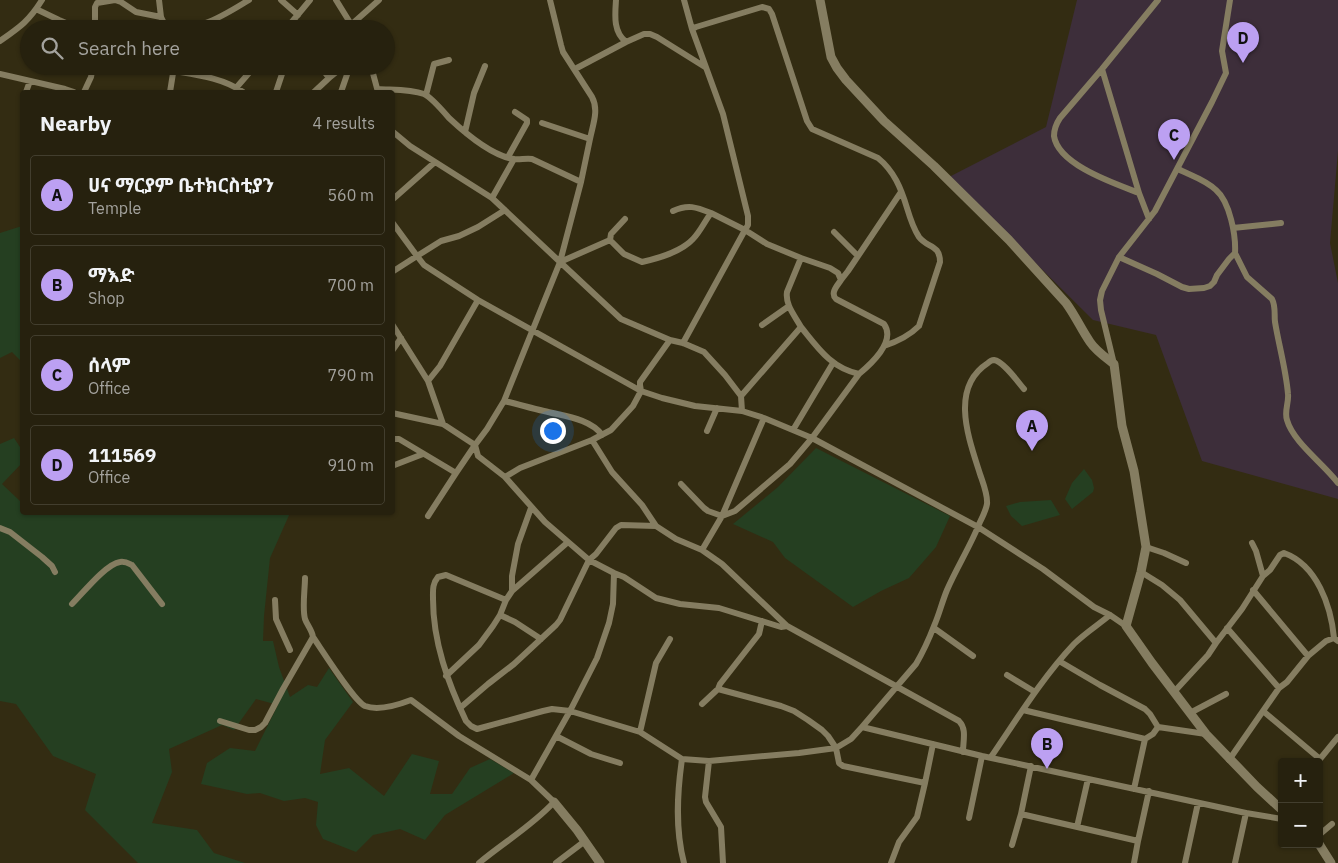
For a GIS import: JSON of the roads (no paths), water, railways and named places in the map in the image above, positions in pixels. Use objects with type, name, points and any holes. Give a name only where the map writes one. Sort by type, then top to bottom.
[{"type":"street","points":[[27,20],[42,0]]},
{"type":"street","points":[[96,20],[95,7],[98,3],[115,0],[136,12],[156,20]]},
{"type":"street","points":[[160,0],[163,20]]},
{"type":"street","points":[[214,20],[249,0]]},
{"type":"street","points":[[281,0],[298,15]]},
{"type":"street","points":[[294,20],[310,0]]},
{"type":"street","points":[[336,0],[349,20]]},
{"type":"street","points":[[360,20],[379,0]]},
{"type":"street","points":[[428,516],[504,401],[560,262],[581,182],[596,103],[560,45],[550,0]]},
{"type":"street","points":[[616,0],[616,28],[621,38],[626,42]]},
{"type":"street","points":[[683,343],[748,225],[748,216],[723,114],[705,68],[684,0]]},
{"type":"street","points":[[820,0],[831,57],[836,68],[884,121],[934,166],[1009,240],[1066,303],[1089,341],[1114,364]]},
{"type":"street","points":[[1139,193],[1098,177],[1084,169],[1066,156],[1056,144],[1054,136],[1055,127],[1060,118],[1158,0]]},
{"type":"street","points":[[1126,626],[1146,547],[1143,519],[1134,471],[1122,426],[1114,364],[1100,300],[1102,290],[1119,257],[1155,211],[1226,73],[1222,51],[1230,0]]},
{"type":"street","points":[[692,29],[762,7],[769,9],[807,121],[812,129],[878,158],[887,165],[893,174],[920,238],[938,250],[940,262],[919,326],[908,335],[884,346]]},
{"type":"street","points":[[36,9],[59,20]]},
{"type":"street","points":[[0,41],[20,27]]},
{"type":"street","points":[[575,70],[644,34],[657,37],[705,68]]},
{"type":"street","points":[[426,95],[434,64],[449,60]]},
{"type":"street","points":[[465,132],[474,92],[485,66]]},
{"type":"street","points":[[1102,69],[1139,193],[1149,219]]},
{"type":"street","points":[[0,74],[67,90]]},
{"type":"street","points":[[85,90],[91,75]]},
{"type":"street","points":[[170,90],[173,75]]},
{"type":"street","points":[[200,75],[228,83],[239,90]]},
{"type":"street","points":[[236,88],[247,75]]},
{"type":"street","points":[[277,90],[282,75]]},
{"type":"street","points":[[316,90],[333,75]]},
{"type":"street","points":[[342,90],[347,75]]},
{"type":"street","points":[[374,75],[378,90]]},
{"type":"street","points":[[27,90],[30,81]]},
{"type":"street","points":[[395,91],[413,92],[426,95],[465,132],[482,145],[511,158],[532,159],[581,182]]},
{"type":"street","points":[[492,198],[527,123],[527,120],[515,112]]},
{"type":"street","points":[[542,123],[590,139]]},
{"type":"street","points":[[395,134],[410,146],[492,198],[622,319],[670,340],[704,352],[741,396],[742,411]]},
{"type":"street","points":[[395,197],[435,162]]},
{"type":"street","points":[[1178,169],[1206,183],[1224,199],[1232,228],[1235,253],[1247,277],[1272,299],[1275,304],[1274,319],[1288,394],[1285,414],[1288,423],[1299,440],[1338,482]]},
{"type":"street","points":[[681,484],[708,511],[722,516],[735,511],[790,464],[812,438],[859,374],[881,353],[887,331],[884,324],[834,296],[833,293],[901,192]]},
{"type":"street","points":[[672,210],[689,206],[716,214],[768,244],[830,268],[838,273],[840,280]]},
{"type":"street","points":[[395,270],[441,242],[478,227],[504,210]]},
{"type":"street","points":[[610,240],[624,254],[642,262],[666,254],[690,242],[711,213]]},
{"type":"street","points":[[610,240],[611,234],[625,219]]},
{"type":"street","points":[[1232,228],[1281,223]]},
{"type":"street","points":[[395,226],[424,265],[478,300],[641,390],[678,403],[742,411],[812,438],[978,527],[1043,569],[1094,607],[1126,626],[1206,734],[1229,760],[1278,803]]},
{"type":"street","points":[[834,232],[858,256]]},
{"type":"street","points":[[560,262],[610,240]]},
{"type":"street","points":[[1119,257],[1189,289],[1210,286],[1235,253]]},
{"type":"street","points":[[801,258],[787,292],[786,297],[789,306],[801,327],[833,363],[845,370],[859,374]]},
{"type":"street","points":[[428,381],[440,366],[478,300]]},
{"type":"street","points":[[762,325],[789,306]]},
{"type":"street","points":[[741,396],[801,327]]},
{"type":"street","points":[[395,328],[428,381],[443,424]]},
{"type":"street","points":[[395,347],[402,338]]},
{"type":"street","points":[[505,477],[520,468],[592,440],[611,430],[633,406],[641,390],[640,382],[670,340]]},
{"type":"street","points":[[506,600],[446,575],[438,577],[434,583],[435,630],[446,676],[466,721],[471,726],[477,728],[552,709],[570,711],[640,732],[682,759],[709,761],[836,748],[851,739],[916,664],[934,628],[946,592],[978,527],[987,502],[964,414],[966,394],[973,376],[983,365],[996,360],[1002,364],[1024,389]]},
{"type":"street","points":[[793,430],[833,363]]},
{"type":"street","points":[[504,401],[582,421],[594,427],[602,435]]},
{"type":"street","points":[[707,431],[717,408]]},
{"type":"street","points":[[395,414],[443,424],[475,445],[478,456],[505,477],[532,508],[589,560],[624,577],[656,598],[666,602],[719,608],[781,627],[787,626]]},
{"type":"street","points":[[702,550],[722,516],[764,418]]},
{"type":"street","points":[[395,439],[399,439],[456,473]]},
{"type":"street","points":[[592,440],[612,472],[642,505],[656,526],[676,539],[702,550],[728,568],[787,626],[960,721],[964,730],[963,752]]},
{"type":"street","points":[[395,465],[423,454]]},
{"type":"street","points":[[512,591],[512,576],[518,544],[532,508]]},
{"type":"street","points":[[460,708],[514,664],[560,620],[589,560],[616,528],[621,525],[656,526]]},
{"type":"street","points":[[0,528],[10,532],[42,557],[52,566],[54,572]]},
{"type":"street","points":[[446,676],[479,645],[500,615],[512,591],[568,542]]},
{"type":"street","points":[[1252,543],[1263,576]]},
{"type":"street","points":[[1146,547],[1186,563]]},
{"type":"street","points":[[1174,692],[1208,655],[1242,609],[1263,576],[1270,570],[1280,555],[1284,553],[1298,560],[1309,571],[1317,582],[1328,610],[1336,640],[1326,641],[1308,656],[1291,678],[1279,688],[1229,760]]},
{"type":"street","points":[[72,604],[100,575],[121,562],[132,565],[162,604]]},
{"type":"street","points":[[1141,572],[1162,584],[1180,600],[1216,643]]},
{"type":"street","points":[[531,780],[597,658],[613,604],[614,573]]},
{"type":"street","points":[[305,578],[304,616],[313,637],[362,705],[376,708],[401,704],[411,700],[459,736],[531,780],[554,802],[586,841],[600,863]]},
{"type":"street","points":[[1253,590],[1308,656]]},
{"type":"street","points":[[275,600],[276,620],[290,650]]},
{"type":"street","points":[[500,615],[515,622],[541,639]]},
{"type":"street","points":[[991,757],[1035,692],[1059,662],[1092,627],[1110,615]]},
{"type":"street","points":[[702,704],[718,689],[756,638],[762,621]]},
{"type":"street","points":[[934,628],[973,656]]},
{"type":"street","points":[[1227,628],[1279,688]]},
{"type":"street","points":[[220,721],[249,730],[255,730],[265,723],[313,637]]},
{"type":"street","points":[[640,732],[656,663],[670,639]]},
{"type":"street","points":[[1059,662],[1145,709],[1158,727]]},
{"type":"street","points":[[1007,675],[1035,692]]},
{"type":"street","points":[[718,689],[794,711],[822,730],[836,748],[839,763],[843,766],[925,784]]},
{"type":"street","points":[[1190,713],[1226,694]]},
{"type":"street","points":[[1023,710],[1145,739],[1153,734],[1158,727]]},
{"type":"street","points":[[1263,710],[1317,758]]},
{"type":"street","points":[[862,727],[963,752],[1278,818]]},
{"type":"street","points":[[1158,727],[1206,734]]},
{"type":"street","points":[[556,736],[591,754],[620,764]]},
{"type":"street","points":[[1321,758],[1338,736]]},
{"type":"street","points":[[1134,789],[1145,739]]},
{"type":"street","points":[[891,863],[903,836],[917,817],[933,744]]},
{"type":"street","points":[[968,818],[982,756]]},
{"type":"street","points":[[682,759],[678,796],[679,843],[684,863]]},
{"type":"street","points":[[709,761],[705,797],[721,827],[722,863]]},
{"type":"street","points":[[1012,845],[1021,814],[1031,766]]},
{"type":"street","points":[[1077,827],[1088,779]]},
{"type":"street","points":[[1134,863],[1149,792]]},
{"type":"street","points":[[479,863],[534,822],[554,802]]},
{"type":"street","points":[[1184,863],[1198,803]]},
{"type":"street","points":[[1235,863],[1246,813]]},
{"type":"street","points":[[1021,814],[1138,841]]},
{"type":"street","points":[[1323,832],[1332,824]]},
{"type":"street","points":[[556,863],[586,841]]},
{"type":"street","points":[[1322,848],[1331,863]]},
{"type":"place","name":"111569","points":[[1243,63]]},
{"type":"place","name":"ሰላም","points":[[1174,160]]},
{"type":"place","name":"ሀና ማርያም ቤተክርስቲያን","points":[[1032,451]]},
{"type":"place","name":"ማእድ","points":[[1047,769]]}]
